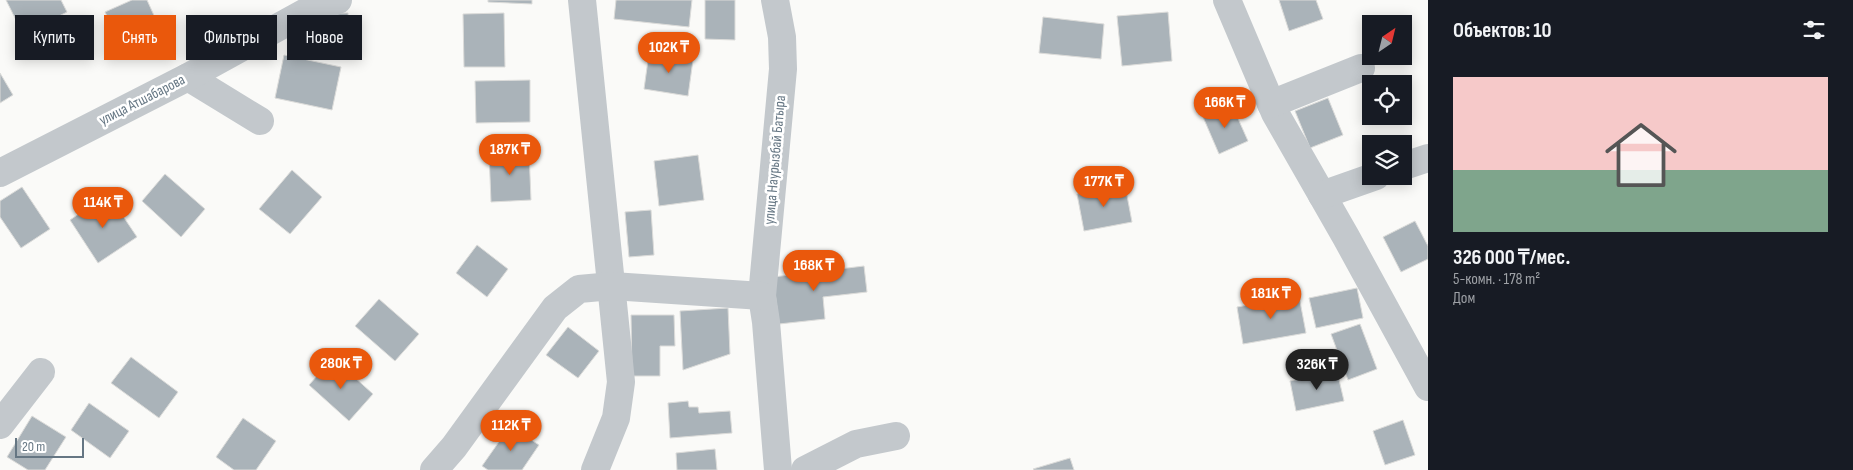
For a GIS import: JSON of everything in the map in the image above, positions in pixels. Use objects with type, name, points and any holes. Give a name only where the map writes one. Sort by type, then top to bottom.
[{"type":"street","name":"улица Атшабарова","points":[[0,173],[188,78],[304,13],[338,0]]},
{"type":"street","points":[[582,0],[622,382],[616,418],[595,470]]},
{"type":"street","name":"улица Наурызбай Батыра","points":[[775,0],[782,37],[783,70],[762,296],[766,322],[778,470]]},
{"type":"street","points":[[1227,0],[1271,104],[1428,387]]},
{"type":"street","points":[[1271,104],[1361,68]]},
{"type":"street","points":[[188,78],[260,121]]},
{"type":"street","points":[[1412,163],[1428,158]]},
{"type":"street","points":[[1322,195],[1362,181]]},
{"type":"street","points":[[434,470],[454,447],[555,308],[579,289],[612,286],[762,296]]},
{"type":"street","points":[[0,425],[40,372]]},
{"type":"street","points":[[805,470],[856,444],[896,436]]},
{"type":"building","points":[[6,0],[61,0],[67,12],[61,15],[15,15],[15,18]]},
{"type":"building","points":[[132,0],[147,0],[154,15],[106,15],[105,12]]},
{"type":"building","points":[[488,0],[532,0],[532,4],[488,2]]},
{"type":"building","points":[[616,0],[692,0],[689,27],[614,19]]},
{"type":"building","points":[[705,0],[735,0],[735,40],[705,39]]},
{"type":"building","points":[[1279,0],[1316,0],[1323,19],[1289,31]]},
{"type":"building","points":[[1168,12],[1172,61],[1122,66],[1117,16]]},
{"type":"building","points":[[348,13],[348,15],[307,15]]},
{"type":"building","points":[[504,13],[505,67],[464,67],[463,14]]},
{"type":"building","points":[[1043,17],[1104,24],[1101,59],[1039,53]]},
{"type":"building","points":[[649,53],[693,60],[688,96],[644,89]]},
{"type":"building","points":[[284,55],[287,56],[287,60],[308,60],[341,67],[332,110],[275,98]]},
{"type":"building","points":[[0,73],[13,95],[0,103]]},
{"type":"building","points":[[530,80],[530,122],[476,123],[475,81]]},
{"type":"building","points":[[1328,98],[1343,135],[1310,148],[1295,111]]},
{"type":"building","points":[[1232,105],[1248,141],[1219,154],[1203,117]]},
{"type":"building","points":[[529,151],[531,200],[491,202],[489,152]]},
{"type":"building","points":[[698,155],[704,200],[659,206],[654,161]]},
{"type":"building","points":[[292,170],[322,197],[290,234],[259,209]]},
{"type":"building","points":[[165,174],[205,209],[181,237],[142,201]]},
{"type":"building","points":[[1125,185],[1132,222],[1084,231],[1077,194]]},
{"type":"building","points":[[22,187],[50,229],[21,248],[0,217],[0,201]]},
{"type":"building","points":[[108,194],[137,237],[98,263],[70,220]]},
{"type":"building","points":[[651,210],[654,255],[629,257],[625,212]]},
{"type":"building","points":[[1415,221],[1428,246],[1428,259],[1401,272],[1383,237]]},
{"type":"building","points":[[477,245],[508,269],[487,297],[456,273]]},
{"type":"building","points":[[864,266],[867,292],[823,297],[825,319],[779,324],[773,277]]},
{"type":"building","points":[[1357,288],[1363,318],[1316,328],[1309,298]]},
{"type":"building","points":[[1299,296],[1306,333],[1243,344],[1237,307]]},
{"type":"building","points":[[379,299],[419,334],[395,361],[355,326]]},
{"type":"building","points":[[728,308],[730,354],[683,370],[680,311]]},
{"type":"building","points":[[631,315],[674,315],[675,346],[660,346],[660,376],[632,376]]},
{"type":"building","points":[[1360,324],[1377,369],[1348,380],[1331,334]]},
{"type":"building","points":[[568,327],[599,351],[578,378],[546,355]]},
{"type":"building","points":[[131,357],[178,392],[159,418],[111,383]]},
{"type":"building","points":[[333,358],[373,394],[349,421],[309,385]]},
{"type":"building","points":[[1337,371],[1344,401],[1296,411],[1290,381]]},
{"type":"building","points":[[688,401],[689,407],[698,407],[699,413],[730,411],[732,433],[670,438],[668,403]]},
{"type":"building","points":[[89,403],[129,431],[110,458],[71,430]]},
{"type":"building","points":[[32,416],[66,437],[45,470],[28,470],[7,457]]},
{"type":"building","points":[[243,418],[276,441],[256,470],[234,470],[216,457]]},
{"type":"building","points":[[1403,420],[1415,455],[1385,465],[1373,431]]},
{"type":"building","points":[[510,426],[539,445],[522,470],[488,470],[482,466]]},
{"type":"building","points":[[715,449],[717,470],[677,470],[676,453]]},
{"type":"building","points":[[1070,458],[1074,470],[1033,469]]}]
